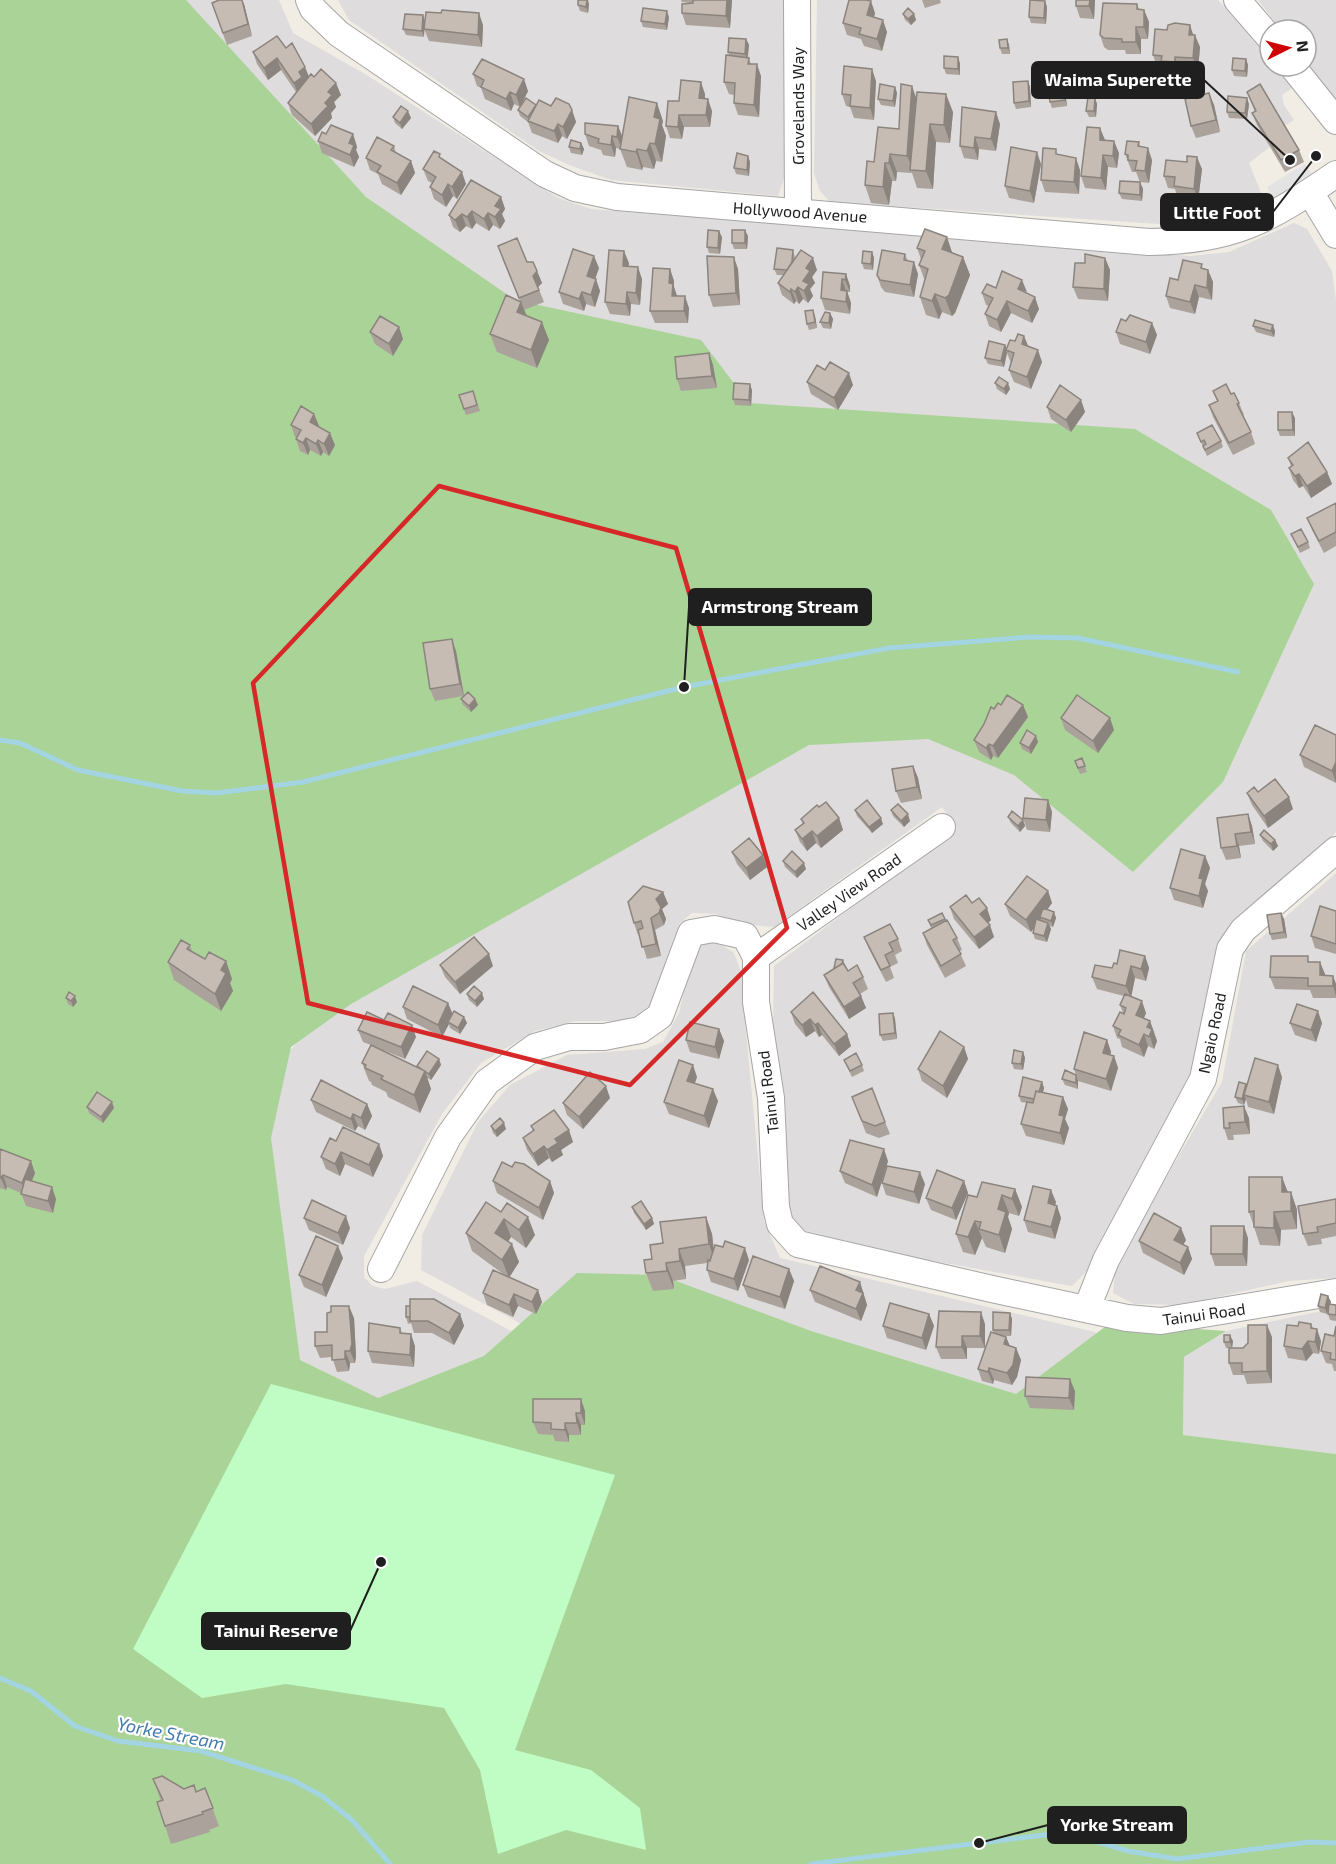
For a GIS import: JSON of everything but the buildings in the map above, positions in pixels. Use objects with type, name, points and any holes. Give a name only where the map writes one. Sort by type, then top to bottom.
[{"type":"street","name":"Hollywood Avenue","points":[[309,0],[314,9],[339,34],[555,179],[575,188],[617,197],[1149,242],[1191,241],[1228,234],[1262,221],[1336,174]]},
{"type":"street","name":"Grovelands Way","points":[[797,0],[798,212]]},
{"type":"street","points":[[1237,0],[1258,24]]},
{"type":"street","points":[[1302,78],[1336,121]]},
{"type":"street","points":[[1311,192],[1336,234]]},
{"type":"street","name":"Valley View Road","points":[[756,957],[942,827]]},
{"type":"street","name":"Ngaio Road","points":[[1087,1308],[1106,1260],[1203,1079],[1230,949],[1243,930],[1336,850]]},
{"type":"street","points":[[381,1269],[448,1137],[487,1082],[535,1047],[568,1037],[604,1037],[640,1030],[660,1016],[691,933],[714,929],[745,936],[756,957]]},
{"type":"street","name":"Tainui Road","points":[[756,957],[756,1002],[771,1098],[776,1207],[780,1224],[798,1245],[1127,1318],[1161,1322],[1336,1292]]},
{"type":"highlighted area","points":[[439,486],[676,548],[787,928],[630,1085],[308,1003],[253,683]]},
{"type":"shaded area","points":[[176,0],[279,0],[293,33],[365,74],[558,198],[591,209],[1191,256],[1229,252],[1294,223],[1307,229],[1332,271],[1336,300],[1336,832],[1324,846],[1231,922],[1219,942],[1192,1074],[1093,1265],[1072,1286],[917,1258],[803,1230],[790,1220],[785,1098],[773,1027],[774,966],[957,828],[942,807],[774,927],[742,924],[716,914],[692,913],[679,924],[649,1006],[638,1015],[620,1021],[575,1021],[535,1031],[481,1063],[442,1114],[364,1256],[364,1277],[373,1286],[385,1289],[417,1281],[585,1370],[615,1475],[271,1384],[0,1068],[246,1099],[353,981],[663,436],[189,92]]},
{"type":"shaded area","points":[[338,0],[786,0],[785,175],[778,196],[611,180],[569,165],[539,151],[349,20]]},
{"type":"shaded area","points":[[817,0],[1218,0],[1258,46],[1258,78],[1284,78],[1292,88],[1282,95],[1284,105],[1294,120],[1283,127],[1270,147],[1249,163],[1262,195],[1226,214],[1192,223],[1159,224],[830,202],[820,191],[814,173]]},
{"type":"shaded area","points":[[1258,0],[1336,0],[1336,101],[1318,78],[1318,18],[1272,18]]},
{"type":"shaded area","points":[[1305,164],[1312,174],[1273,198],[1267,187]]},
{"type":"shaded area","points":[[1336,873],[1336,1278],[1289,1281],[1182,1305],[1134,1304],[1113,1293],[1116,1263],[1222,1082],[1246,951]]},
{"type":"shaded area","points":[[708,942],[722,945],[734,953],[745,982],[745,1022],[764,1221],[780,1258],[1095,1332],[1139,1370],[1122,1430],[587,1359],[421,1270],[422,1235],[478,1122],[510,1085],[567,1055],[645,1049],[663,1042],[679,1013],[694,949]]},
{"type":"shaded area","points":[[1336,1309],[1336,1454],[1183,1435],[1184,1357],[1226,1331]]},
{"type":"green space","points":[[0,0],[186,0],[366,197],[515,300],[701,340],[749,403],[1135,429],[1271,510],[1314,584],[1223,782],[1133,872],[1014,775],[928,739],[809,745],[351,1004],[291,1047],[271,1138],[300,1360],[378,1398],[484,1356],[577,1273],[660,1275],[811,1331],[1016,1394],[1110,1323],[1226,1331],[1184,1357],[1183,1435],[1336,1454],[1336,1864],[0,1864]]},
{"type":"green space","points":[[271,1384],[615,1475],[515,1750],[591,1770],[640,1808],[646,1850],[566,1830],[498,1854],[480,1770],[444,1708],[286,1684],[202,1698],[133,1649]]},
{"type":"waterway","points":[[0,740],[20,743],[78,770],[182,791],[216,793],[303,782],[684,687],[889,648],[1030,637],[1078,638],[1238,672]]},
{"type":"waterway","name":"Yorke Stream","points":[[0,1678],[31,1691],[75,1726],[118,1741],[201,1751],[292,1780],[322,1796],[352,1820],[390,1864]]},
{"type":"waterway","name":"Yorke Stream","points":[[1065,1832],[1128,1851],[1177,1859],[1310,1842],[1336,1843]]},
{"type":"waterway","name":"Yorke Stream","points":[[811,1864],[1052,1834]]},
{"type":"place","name":"Little Foot","points":[[1316,156]]},
{"type":"place","name":"Waima Superette","points":[[1290,160]]},
{"type":"place","name":"Armstrong Stream","points":[[684,687]]},
{"type":"place","name":"Tainui Reserve","points":[[381,1562]]},
{"type":"place","name":"Yorke Stream","points":[[979,1843]]}]
